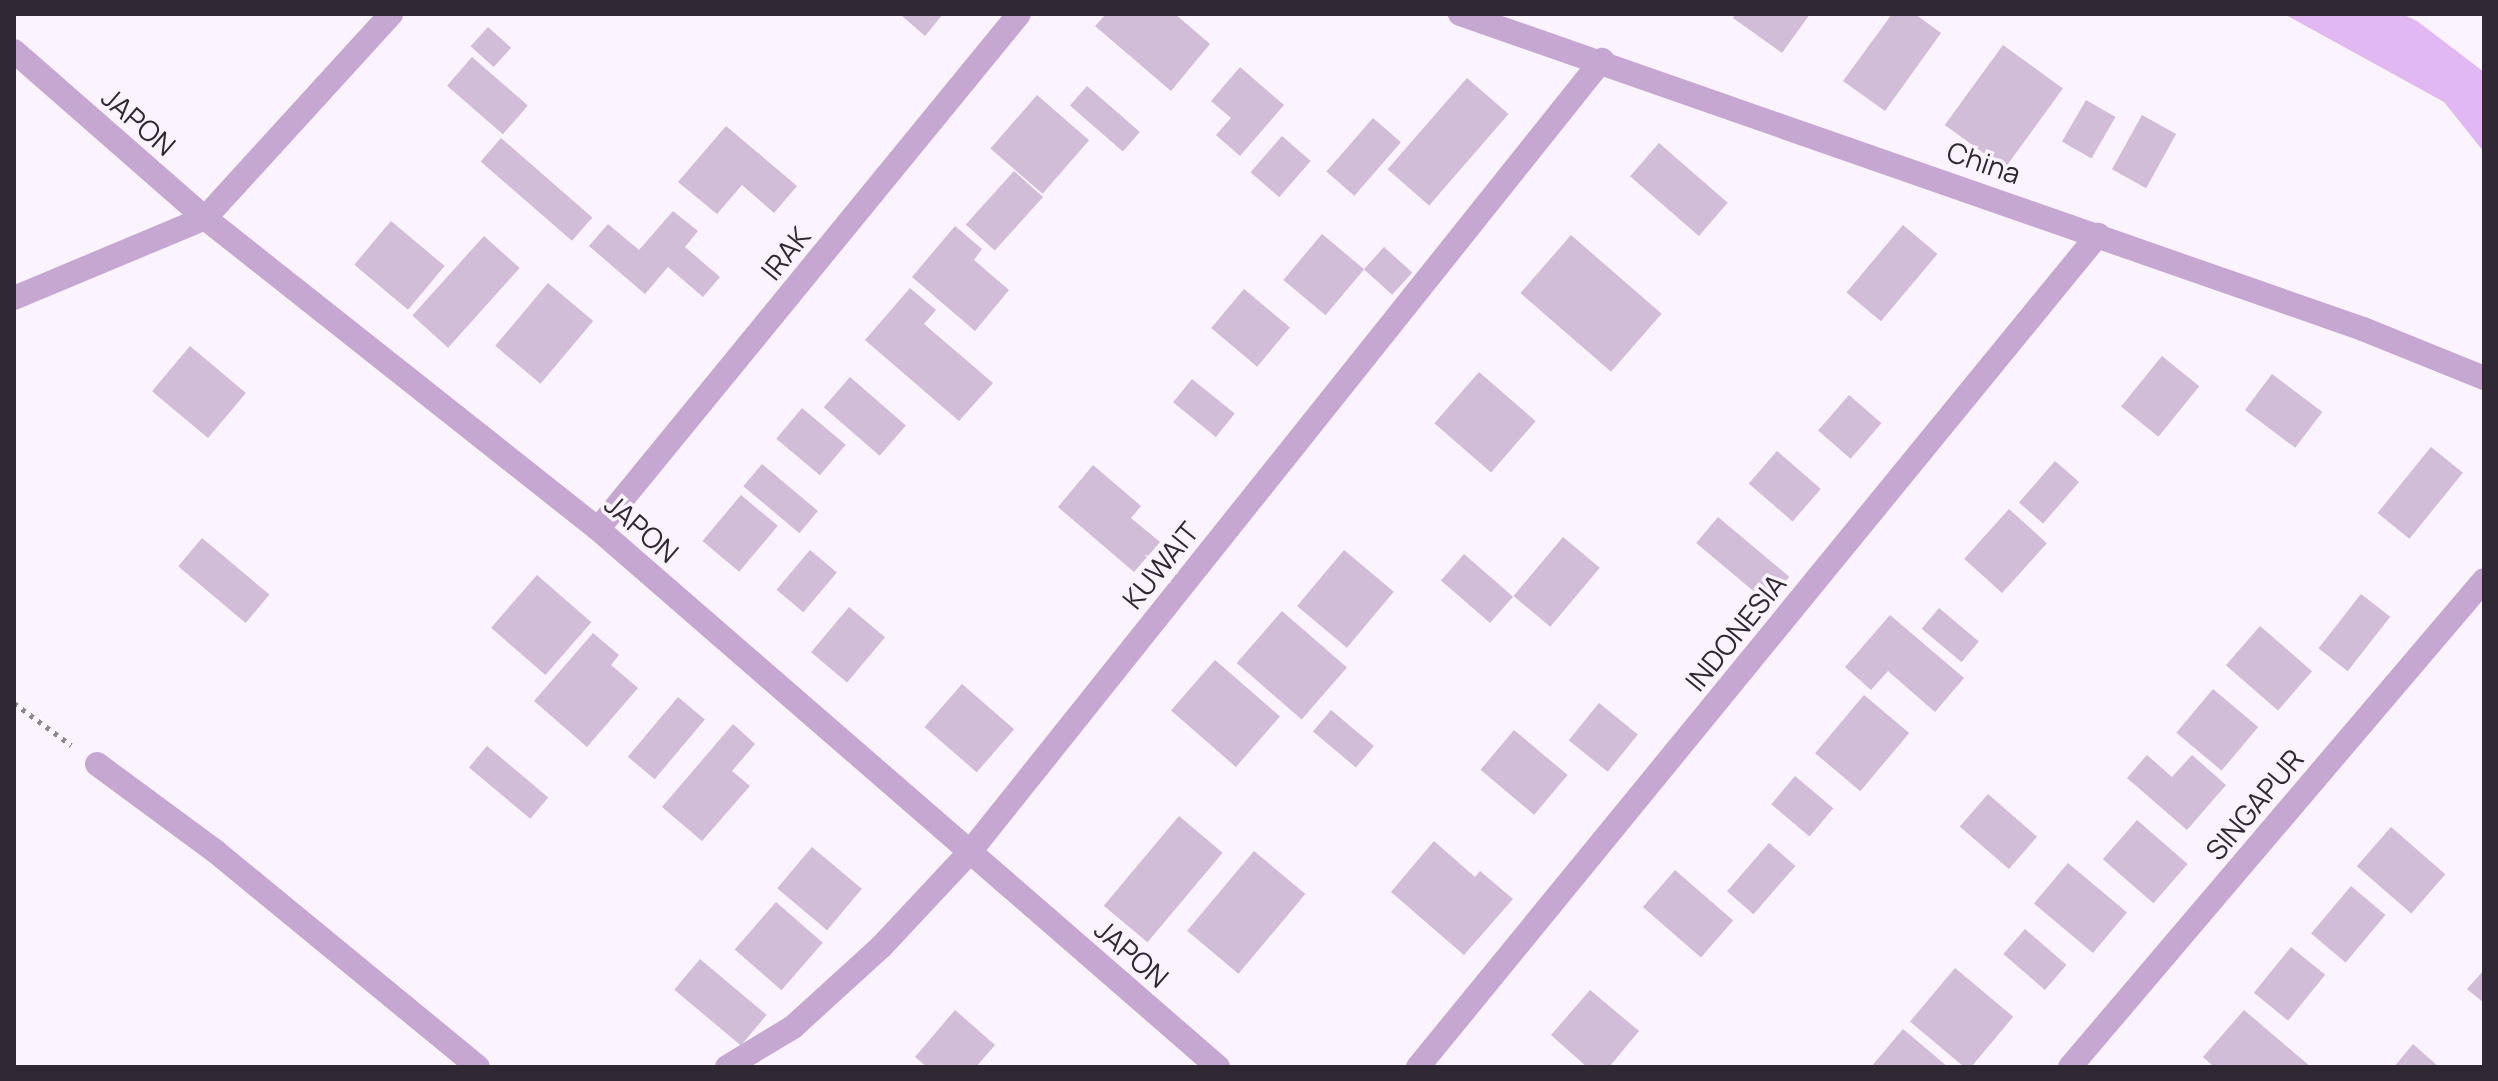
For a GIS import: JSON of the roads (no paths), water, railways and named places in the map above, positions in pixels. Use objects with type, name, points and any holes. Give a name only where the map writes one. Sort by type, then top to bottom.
[{"type":"street","points":[[14,298],[205,218],[391,14]]},
{"type":"street","name":"IRAK","points":[[598,529],[1019,14]]},
{"type":"street","name":"China","points":[[1460,14],[1602,60],[2363,329],[2484,378]]},
{"type":"street","name":"JAPON","points":[[14,51],[205,218],[598,529],[1218,1067]]},
{"type":"street","name":"KUWAIT","points":[[727,1067],[793,1027],[881,947],[969,853],[1602,60]]},
{"type":"street","name":"INDONESIA","points":[[1418,1067],[2098,235]]},
{"type":"street","name":"SINGAPUR","points":[[2070,1067],[2484,580]]},
{"type":"street","points":[[97,764],[215,851],[478,1067]]}]
